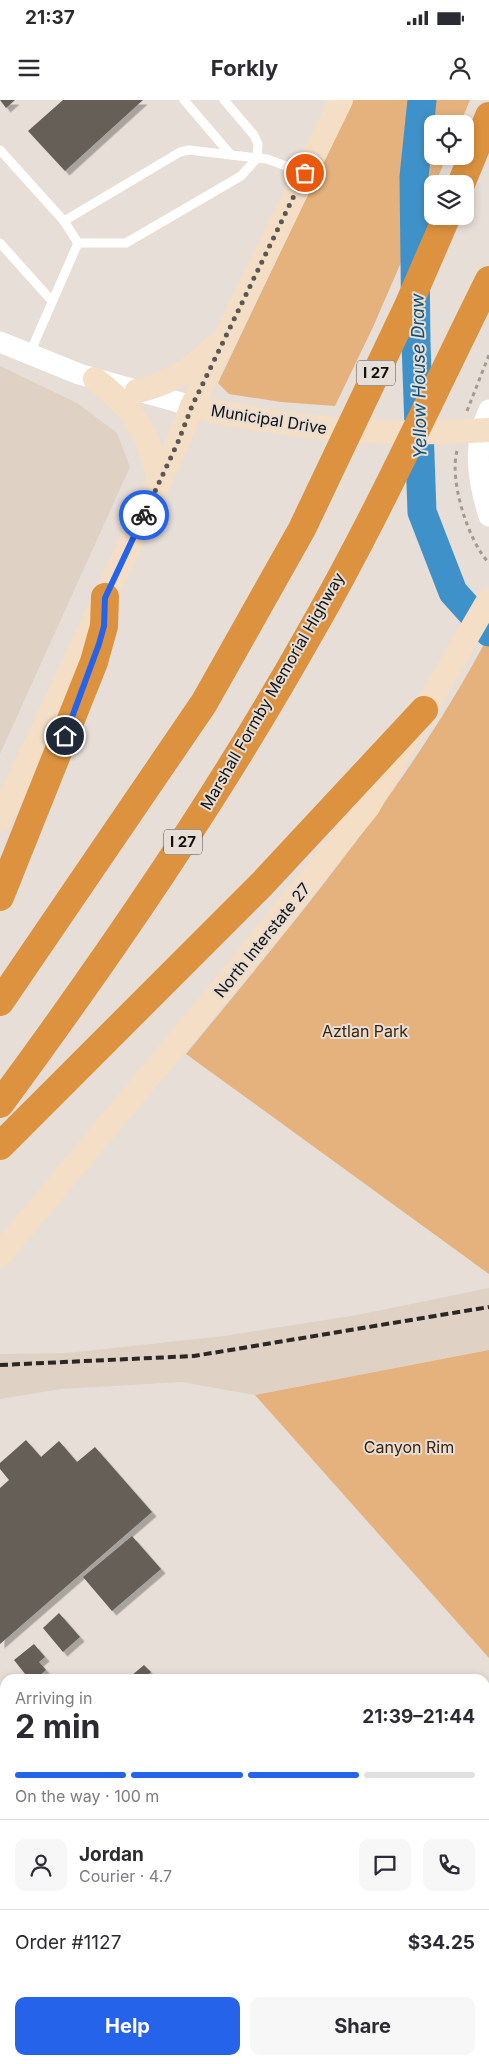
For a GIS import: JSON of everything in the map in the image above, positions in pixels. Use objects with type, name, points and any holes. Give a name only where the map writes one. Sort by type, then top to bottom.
[{"type":"highway","points":[[465,175],[489,116]]},
{"type":"highway","name":"I 27","points":[[0,1002],[204,703],[302,529],[408,306],[443,225]]},
{"type":"highway","name":"Marshall Formby Memorial Highway","points":[[0,1104],[67,1012],[183,842],[311,633],[489,280]]},
{"type":"highway","points":[[0,897],[94,662],[104,626],[105,598]]},
{"type":"highway","points":[[0,1146],[262,884],[424,710]]},
{"type":"main road","points":[[0,820],[159,483],[192,406],[341,100]]},
{"type":"main road","points":[[137,391],[165,384],[179,377],[207,354],[228,332]]},
{"type":"main road","points":[[95,379],[119,398],[138,422],[156,466],[159,483]]},
{"type":"main road","name":"Municipal Drive","points":[[192,406],[254,419],[314,428],[421,433],[489,430]]},
{"type":"main road","name":"North Interstate 27","points":[[0,1256],[326,862],[368,808],[489,599]]},
{"type":"street","name":"Municipal Drive","points":[[0,342],[29,355],[95,379],[192,406]]},
{"type":"street","points":[[489,410],[480,434],[478,462],[481,487],[489,516]]},
{"type":"lane","points":[[184,100],[231,155]]},
{"type":"lane","points":[[78,243],[126,243],[241,176],[257,158],[258,144],[254,135],[224,100]]},
{"type":"lane","points":[[0,150],[64,221],[78,243]]},
{"type":"lane","points":[[64,221],[180,152],[189,150],[267,159],[305,173]]},
{"type":"lane","points":[[0,243],[52,301]]},
{"type":"lane","points":[[29,355],[78,243]]},
{"type":"shaded area","points":[[0,366],[77,403],[117,433],[130,467],[0,754]]},
{"type":"shaded area","points":[[489,1288],[489,1350],[255,1395],[182,1382],[61,1389],[0,1399],[0,1354],[67,1353],[224,1336],[357,1315]]},
{"type":"green space","points":[[353,100],[470,100],[464,115],[424,115],[424,165],[443,165],[439,175],[424,175],[424,209],[373,327],[335,406],[281,402],[229,394],[218,383]]},
{"type":"green space","name":"Aztlan Park","points":[[489,635],[489,1274],[186,1054],[268,954],[386,800],[423,746]]},
{"type":"green space","name":"Canyon Rim","points":[[489,1350],[489,1658],[255,1395]]},
{"type":"building","points":[[0,100],[15,100],[6,108]]},
{"type":"building","points":[[63,100],[143,100],[65,171],[28,131]]},
{"type":"building","points":[[26,1440],[41,1457],[59,1441],[77,1462],[95,1447],[152,1512],[0,1644],[0,1488],[9,1480],[0,1469],[0,1463]]},
{"type":"building","points":[[132,1536],[161,1569],[112,1611],[83,1577]]},
{"type":"building","points":[[59,1613],[80,1637],[63,1652],[43,1628]]},
{"type":"building","points":[[34,1644],[45,1657],[39,1662],[46,1670],[42,1674],[25,1674],[14,1660]]},
{"type":"building","points":[[144,1665],[151,1672],[149,1674],[133,1674]]},
{"type":"waterway","name":"Yellow House Draw","points":[[422,100],[414,177],[416,343],[422,512],[453,592],[489,632]]},
{"type":"railway","points":[[0,1365],[194,1356],[489,1307]]},
{"type":"way so far","points":[[144,515],[178,442],[192,406],[305,173]]},
{"type":"route","points":[[65,736],[94,662],[104,626],[105,598],[144,515]]}]
